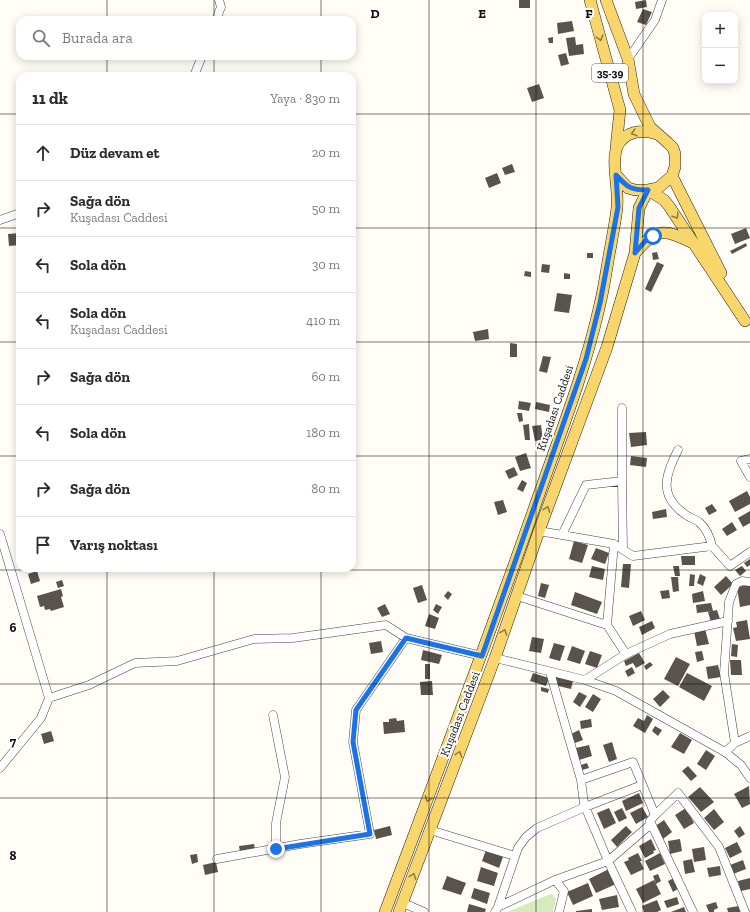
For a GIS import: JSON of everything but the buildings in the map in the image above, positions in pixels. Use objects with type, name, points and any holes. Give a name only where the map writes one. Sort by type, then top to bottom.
[{"type":"main road","name":"35-39","points":[[590,0],[620,110],[616,148]]},
{"type":"main road","name":"35-39","points":[[606,0],[628,59],[634,94],[644,117],[650,127],[673,148],[676,161],[672,176]]},
{"type":"main road","points":[[657,134],[642,131],[630,134],[624,138],[616,148],[614,163],[616,175],[628,188],[635,190],[658,188],[666,183],[672,176],[747,326]]},
{"type":"main road","name":"Kuşadası Caddesi","points":[[385,912],[482,656],[586,359],[600,303],[618,207],[616,175]]},
{"type":"main road","points":[[648,190],[664,200],[669,206],[747,326]]},
{"type":"main road","name":"Kuşadası Caddesi","points":[[401,908],[495,658],[539,531],[608,347],[635,253],[639,208],[648,190]]},
{"type":"main road","points":[[635,253],[646,240],[660,233],[668,232],[693,243]]},
{"type":"street","points":[[218,16],[221,8],[219,0]]},
{"type":"street","points":[[628,59],[654,20],[662,0]]},
{"type":"street","points":[[196,72],[200,60]]},
{"type":"street","points":[[0,220],[16,214]]},
{"type":"street","points":[[622,408],[622,549]]},
{"type":"street","points":[[678,450],[669,469],[666,490],[673,504],[686,515],[699,522],[709,534],[712,546],[730,566],[750,552]]},
{"type":"street","points":[[750,459],[741,460],[750,477]]},
{"type":"street","points":[[562,535],[586,485],[622,481]]},
{"type":"street","points":[[539,531],[614,544],[633,556],[712,546]]},
{"type":"street","points":[[0,534],[50,698],[41,718],[0,768]]},
{"type":"street","points":[[607,626],[614,544]]},
{"type":"street","points":[[735,743],[724,673],[729,602],[736,584],[742,581],[750,582]]},
{"type":"street","points":[[517,596],[607,626],[626,654]]},
{"type":"street","points":[[585,680],[626,654],[670,634],[728,621]]},
{"type":"street","points":[[50,698],[89,685],[136,663],[178,661],[254,639],[294,638],[386,625],[406,638],[482,656]]},
{"type":"street","points":[[218,859],[370,834],[353,742],[356,710],[406,638]]},
{"type":"street","points":[[495,658],[585,680],[616,691],[726,752],[741,765],[750,778]]},
{"type":"street","points":[[550,672],[581,780],[585,807],[632,912]]},
{"type":"street","points":[[273,715],[285,777],[276,823],[276,849]]},
{"type":"street","points":[[726,752],[735,743],[750,736]]},
{"type":"street","points":[[581,780],[632,762],[655,815]]},
{"type":"street","points":[[496,909],[518,848],[526,837],[537,828],[585,807],[642,785]]},
{"type":"street","points":[[693,912],[650,821],[678,793],[719,846],[745,912]]},
{"type":"street","points":[[496,909],[555,880],[608,861],[651,824]]},
{"type":"street","points":[[430,830],[515,856]]},
{"type":"street","points":[[555,880],[564,890],[559,912]]},
{"type":"street","points":[[401,908],[418,911]]},
{"type":"green space","points":[[551,894],[556,899],[553,912],[507,912]]},
{"type":"route","points":[[276,849],[370,834],[353,742],[356,710],[406,638],[482,656],[586,359],[600,303],[618,207],[616,175],[628,188],[635,190],[648,190],[639,208],[635,253],[646,240],[653,236]]}]
